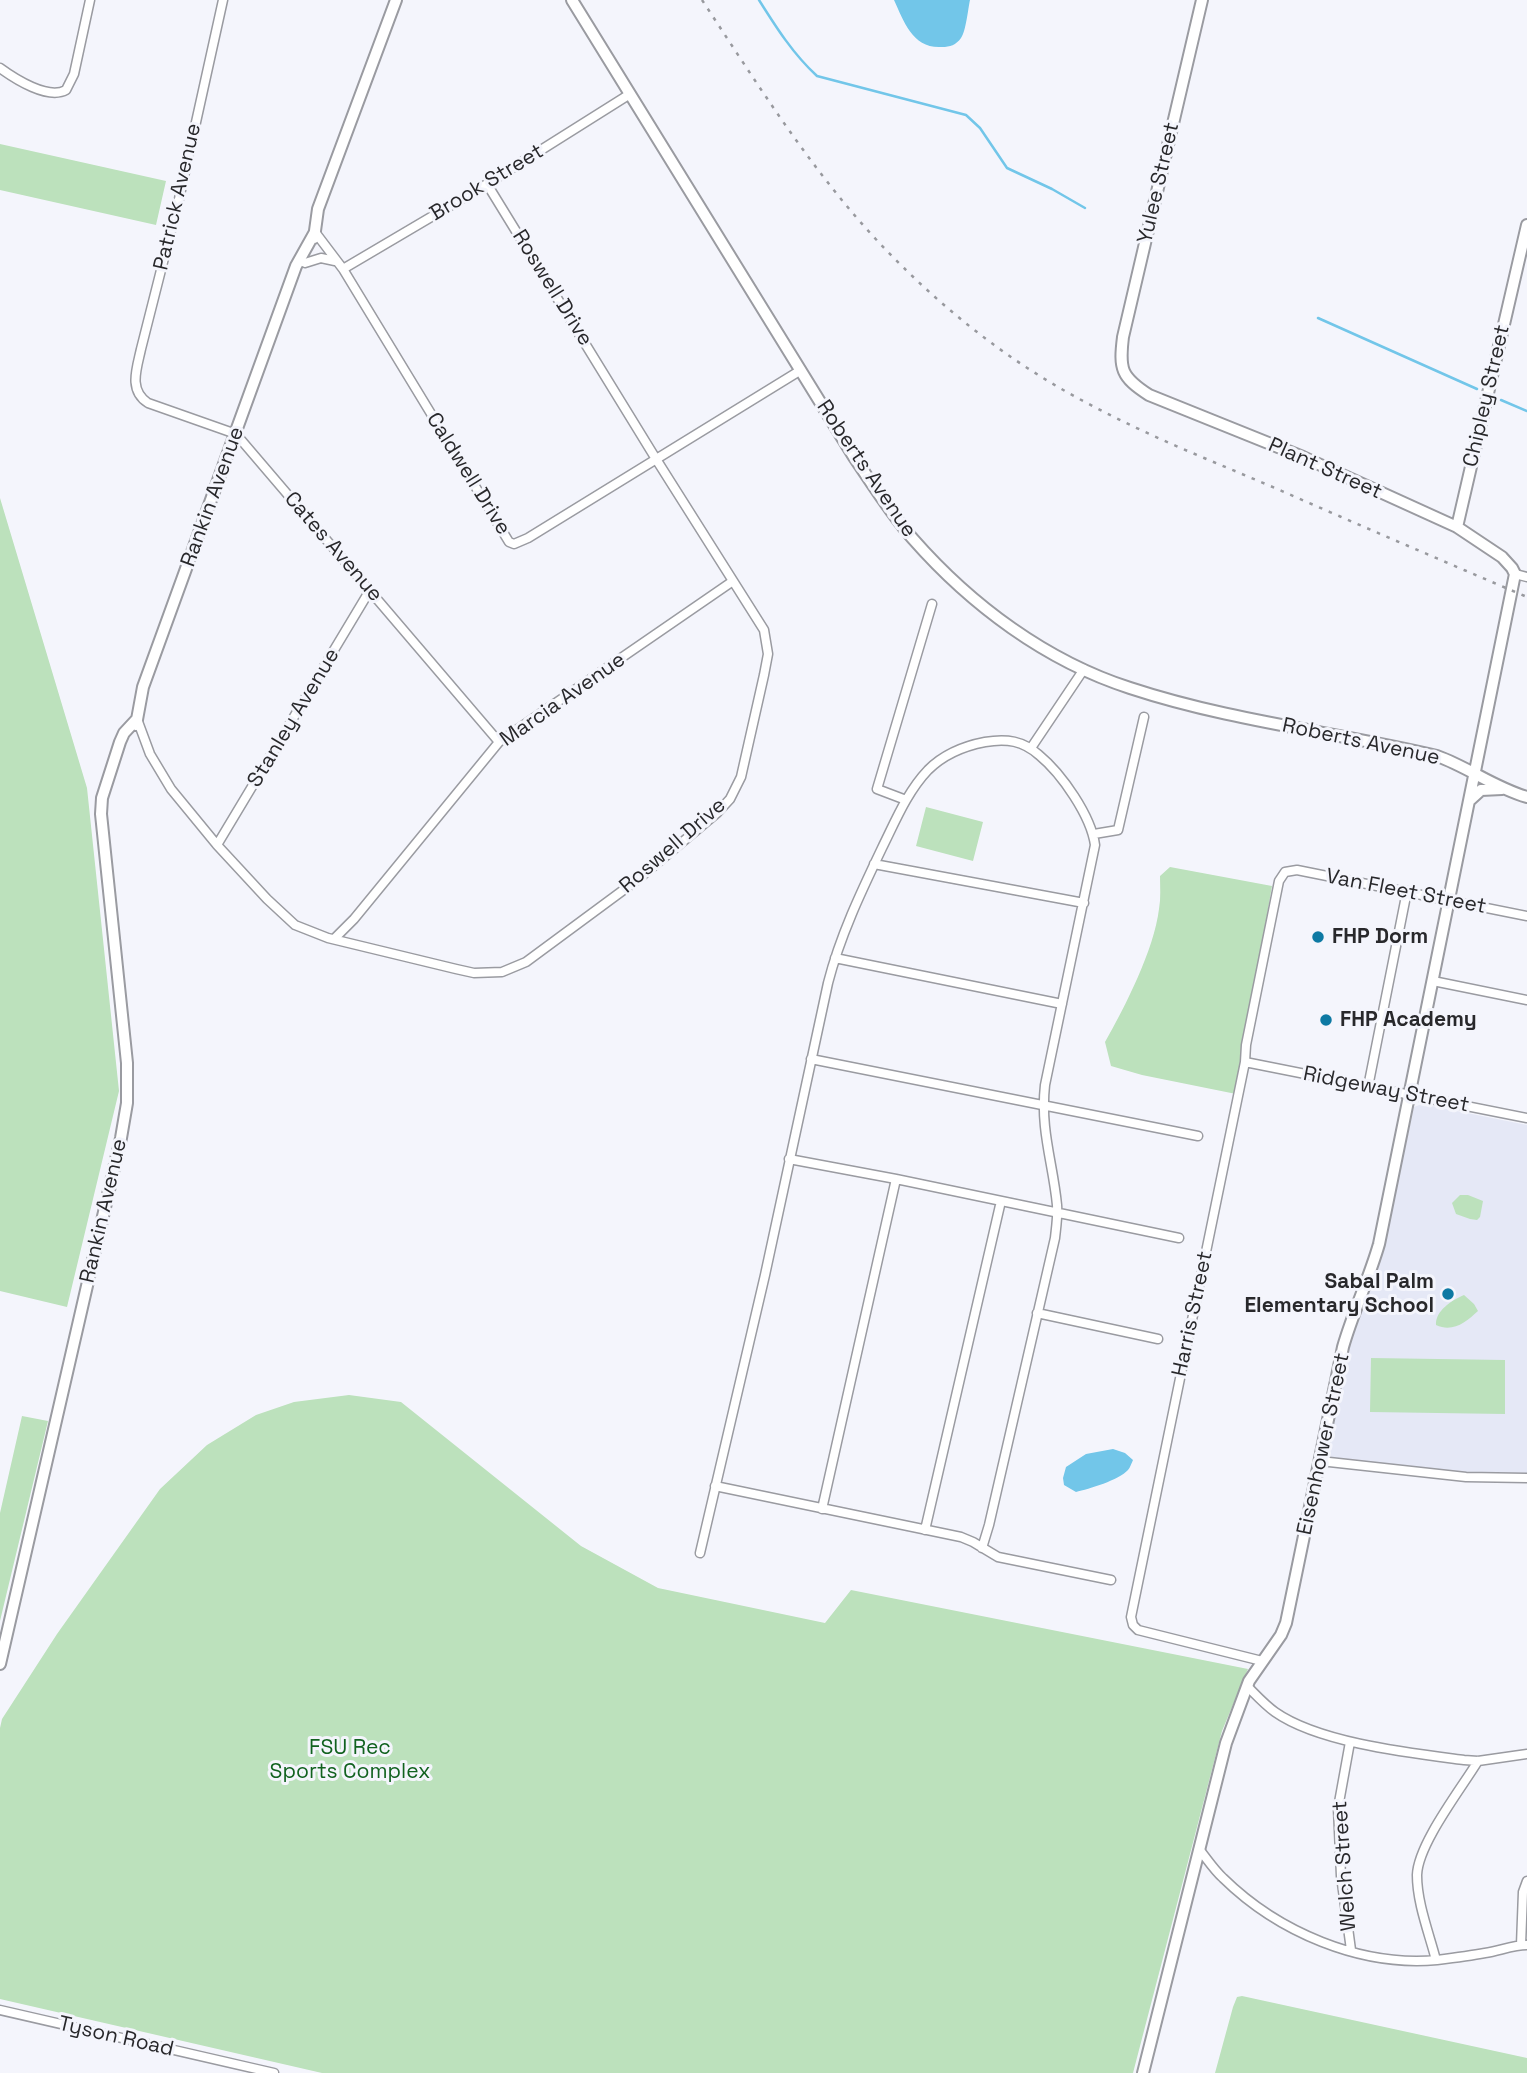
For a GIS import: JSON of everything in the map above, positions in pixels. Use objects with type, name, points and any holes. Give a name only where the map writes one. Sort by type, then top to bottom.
[{"type":"street","points":[[0,68],[33,87],[61,93],[74,74],[90,0]]},
{"type":"street","name":"Patrick Avenue","points":[[138,394],[135,383],[139,358],[223,0]]},
{"type":"street","name":"Rankin Avenue","points":[[293,277],[312,249],[318,209],[396,0]]},
{"type":"street","name":"Roberts Avenue","points":[[572,0],[854,457],[887,506],[938,566],[988,610],[1028,639],[1084,669],[1128,688],[1234,715],[1437,756],[1504,789],[1527,797]]},
{"type":"street","name":"Yulee Street","points":[[1121,366],[1123,337],[1202,0]]},
{"type":"street","name":"Brook Street","points":[[343,269],[487,184],[630,94]]},
{"type":"street","name":"Roswell Drive","points":[[137,719],[159,770],[171,789],[217,845],[295,925],[334,939],[474,973],[489,974],[516,968],[526,962],[637,880],[730,799],[741,777],[768,654],[764,630],[487,184]]},
{"type":"street","name":"Chipley Street","points":[[1457,527],[1527,225]]},
{"type":"street","name":"Rankin Avenue","points":[[0,1664],[127,1103],[127,1063],[101,814],[102,798],[118,754],[135,729],[143,687],[296,266],[315,232]]},
{"type":"street","name":"Caldwell Drive","points":[[315,232],[343,269],[509,542],[514,544],[528,538],[801,370]]},
{"type":"street","points":[[305,263],[321,258],[336,261]]},
{"type":"street","name":"Plant Street","points":[[1121,366],[1132,383],[1149,395],[1303,457],[1457,527],[1502,557],[1515,574]]},
{"type":"street","name":"Cates Avenue","points":[[138,394],[148,402],[236,434],[499,742]]},
{"type":"street","points":[[1515,574],[1527,577]]},
{"type":"street","name":"Eisenhower Street","points":[[1143,2073],[1218,1770],[1247,1686],[1286,1623],[1343,1347],[1380,1244],[1515,574]]},
{"type":"street","name":"Marcia Avenue","points":[[334,939],[354,919],[499,742],[733,581]]},
{"type":"street","name":"Stanley Avenue","points":[[217,845],[370,590]]},
{"type":"street","points":[[906,800],[877,789],[932,604]]},
{"type":"street","points":[[1031,748],[1084,669]]},
{"type":"street","points":[[1094,834],[1118,830],[1144,717]]},
{"type":"street","points":[[700,1553],[765,1275],[811,1059],[841,939],[906,800],[929,770],[958,750],[988,741],[1012,740],[1031,748],[1045,760],[1089,821],[1095,845],[1045,1085],[1043,1105],[1046,1145],[1057,1213],[1055,1238],[982,1548]]},
{"type":"street","points":[[1469,802],[1481,790],[1504,789]]},
{"type":"street","points":[[874,864],[1084,903]]},
{"type":"street","name":"Van Fleet Street","points":[[1285,872],[1297,870],[1527,916]]},
{"type":"street","name":"Harris Street","points":[[1262,1661],[1138,1630],[1131,1617],[1245,1062],[1246,1045],[1279,881],[1285,872]]},
{"type":"street","points":[[1368,1087],[1407,891]]},
{"type":"street","points":[[835,957],[1062,1004]]},
{"type":"street","points":[[1433,981],[1527,1000]]},
{"type":"street","points":[[811,1059],[1198,1136]]},
{"type":"street","name":"Ridgeway Street","points":[[1245,1062],[1527,1118]]},
{"type":"street","points":[[789,1159],[1179,1238]]},
{"type":"street","points":[[822,1509],[896,1179]]},
{"type":"street","points":[[925,1530],[1001,1201]]},
{"type":"street","points":[[1037,1313],[1158,1339]]},
{"type":"street","points":[[1320,1461],[1466,1477],[1527,1479]]},
{"type":"street","points":[[715,1486],[961,1537],[998,1557],[1111,1580]]},
{"type":"street","points":[[1247,1686],[1275,1712],[1350,1742],[1478,1761],[1527,1754]]},
{"type":"street","name":"Welch Street","points":[[1350,1742],[1338,1808],[1341,1876],[1351,1950]]},
{"type":"street","points":[[1436,1960],[1420,1900],[1420,1857],[1478,1761]]},
{"type":"street","points":[[1199,1849],[1221,1877],[1246,1898],[1302,1933],[1326,1944],[1369,1955],[1410,1961],[1484,1954],[1524,1945],[1523,1892],[1527,1881]]},
{"type":"street","name":"Tyson Road","points":[[0,2010],[274,2073]]},
{"type":"shaded area","name":"Sabal Palm Elementary School","points":[[1422,1104],[1527,1125],[1527,1474],[1479,1474],[1331,1458],[1328,1454],[1350,1344],[1382,1256],[1414,1107]]},
{"type":"green space","points":[[0,144],[166,181],[156,225],[0,190]]},
{"type":"green space","points":[[0,498],[87,788],[119,1091],[67,1307],[0,1291]]},
{"type":"green space","points":[[926,807],[983,822],[973,861],[916,846]]},
{"type":"green space","points":[[1170,867],[1272,886],[1236,1094],[1111,1066],[1105,1042],[1145,960],[1159,909],[1160,876]]},
{"type":"green space","points":[[1460,1195],[1483,1201],[1477,1220],[1456,1214],[1452,1203]]},
{"type":"green space","points":[[1464,1295],[1478,1311],[1454,1327],[1436,1325],[1441,1311]]},
{"type":"green space","points":[[1371,1358],[1505,1360],[1505,1414],[1370,1412]]},
{"type":"green space","name":"FSU Rec Sports Complex","points":[[349,1395],[401,1402],[581,1546],[658,1588],[825,1623],[851,1590],[1248,1669],[1222,1731],[1133,2073],[322,2073],[0,1999],[2,1719],[57,1634],[160,1489],[207,1445],[256,1415],[294,1402]]},
{"type":"green space","points":[[22,1416],[48,1421],[0,1621],[0,1513]]},
{"type":"green space","points":[[1237,1997],[1527,2058],[1527,2073],[1215,2073],[1233,2007]]},
{"type":"water","points":[[894,0],[970,0],[963,35],[948,47],[924,44],[911,32]]},
{"type":"water","points":[[1113,1449],[1125,1453],[1133,1460],[1124,1474],[1104,1484],[1076,1492],[1064,1485],[1066,1467],[1086,1454]]},
{"type":"waterway","points":[[759,0],[778,30],[817,76],[966,115],[980,128],[1007,168],[1085,208]]},
{"type":"waterway","points":[[1318,318],[1477,389]]},
{"type":"waterway","points":[[1501,400],[1527,411]]},
{"type":"railway","points":[[702,0],[796,140],[848,207],[926,289],[991,343],[1038,375],[1133,426],[1527,597]]},
{"type":"place","name":"FHP Dorm","points":[[1318,937]]},
{"type":"place","name":"FHP Academy","points":[[1326,1020]]},
{"type":"place","name":"Sabal Palm Elementary School","points":[[1448,1294]]}]
